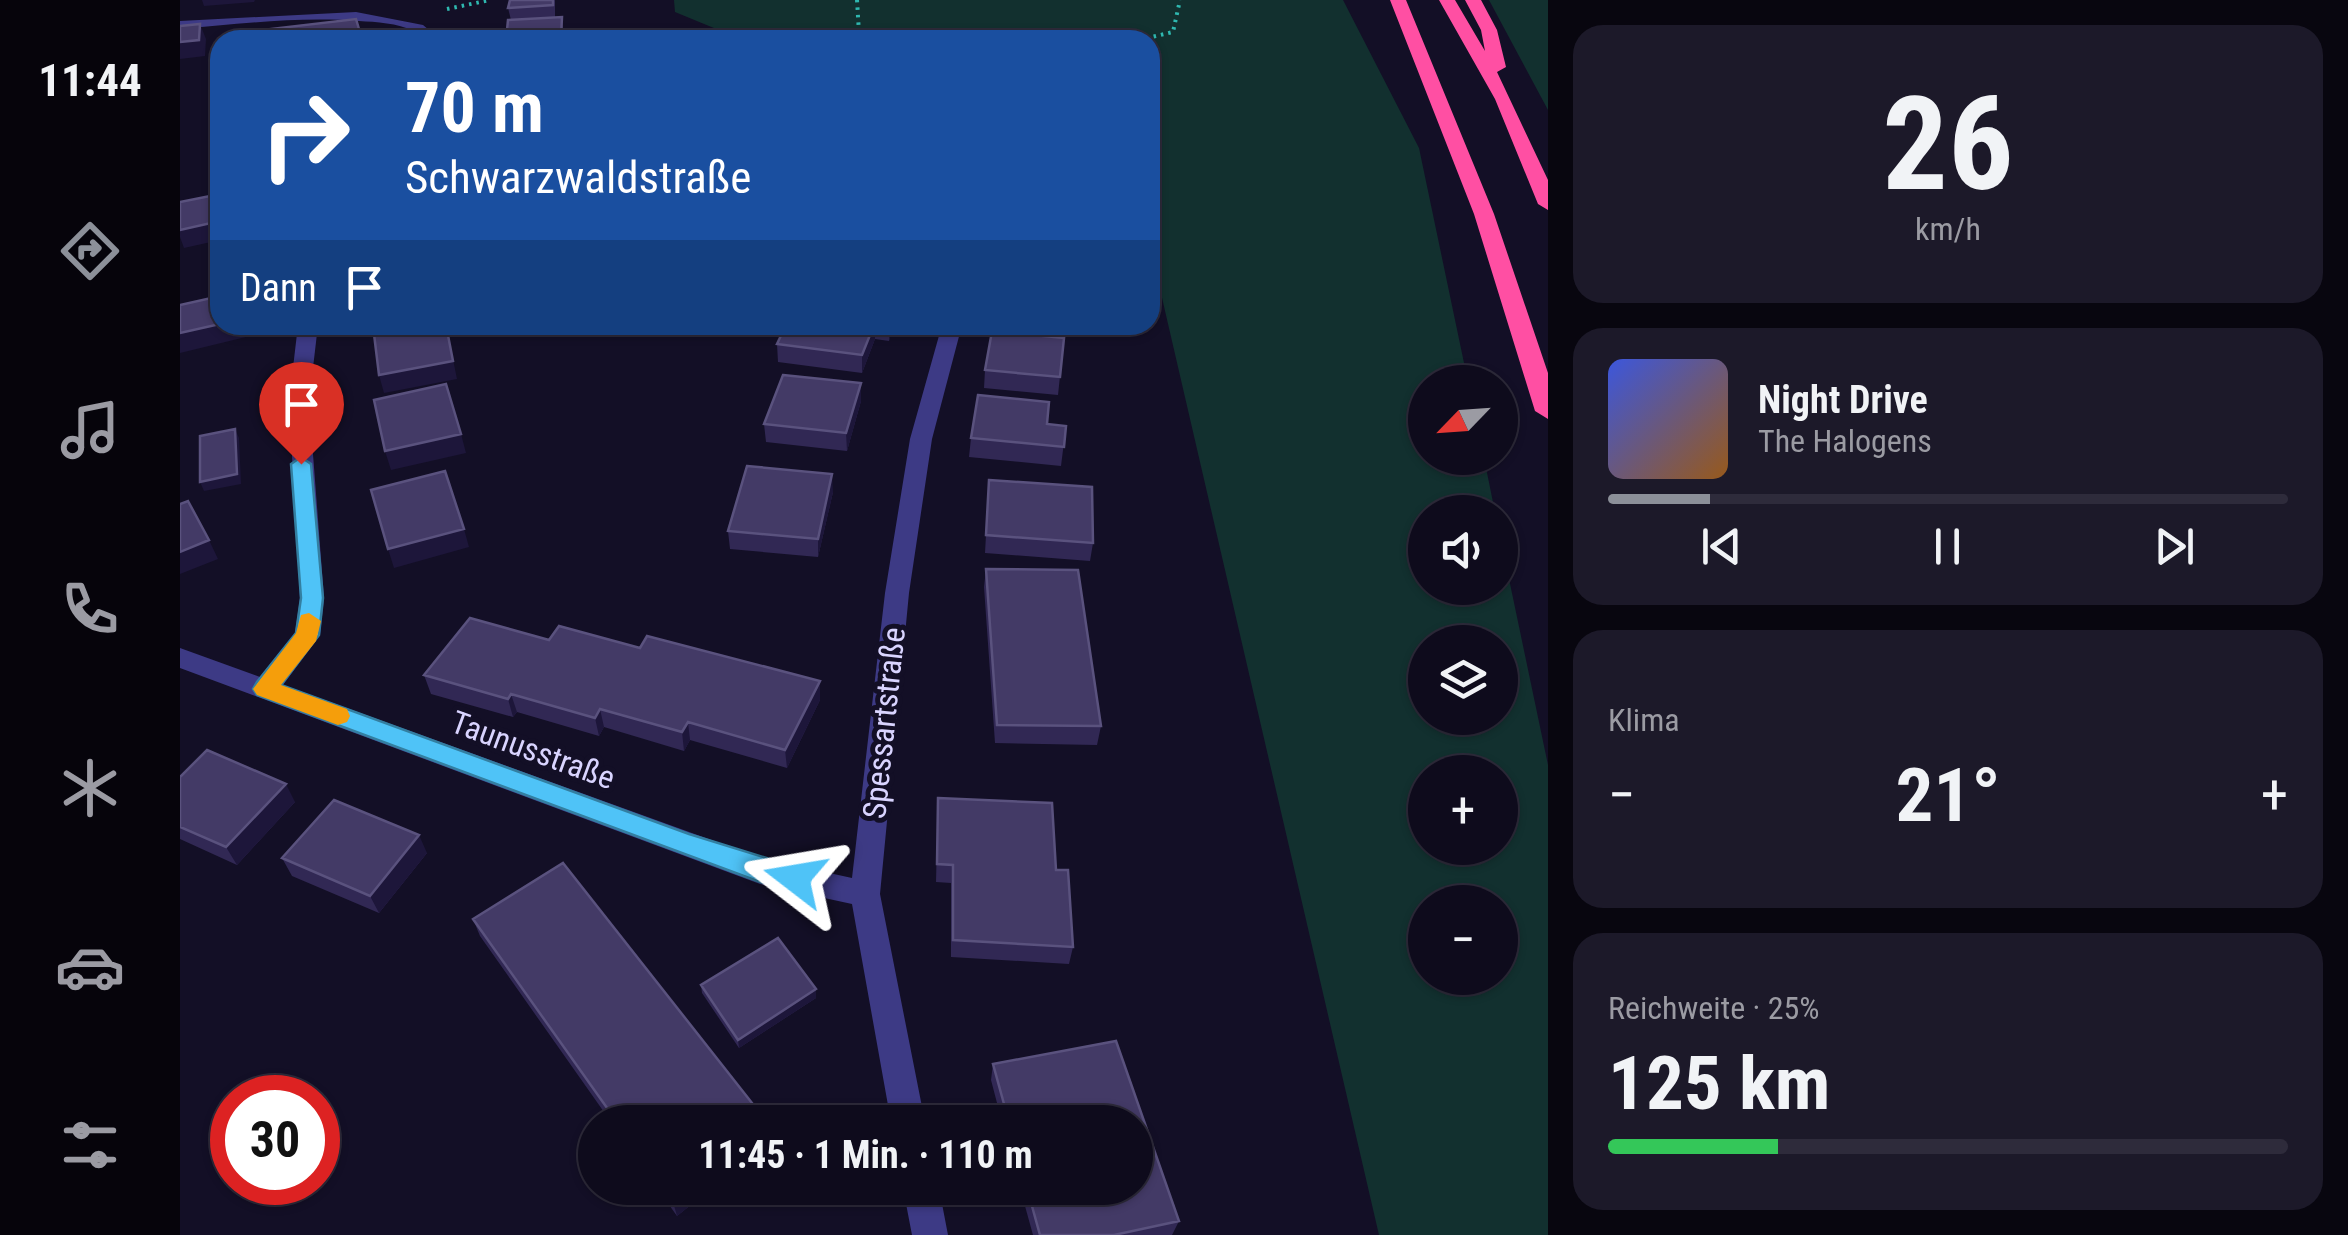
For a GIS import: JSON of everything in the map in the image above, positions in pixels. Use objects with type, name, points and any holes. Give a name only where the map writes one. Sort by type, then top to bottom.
[{"type":"highway","points":[[1380,0],[1447,124]]},
{"type":"highway","points":[[1398,0],[1484,214],[1548,412]]},
{"type":"highway","points":[[1447,0],[1504,99],[1548,204]]},
{"type":"highway","points":[[1472,0],[1489,30],[1504,99]]},
{"type":"street","points":[[180,25],[374,12],[422,24],[426,30]]},
{"type":"street","points":[[265,689],[308,635],[312,598],[299,402],[307,335]]},
{"type":"street","name":"Spessartstraße","points":[[905,1105],[865,894],[897,593],[922,439],[949,335]]},
{"type":"street","name":"Taunusstraße","points":[[180,658],[760,871],[865,894]]},
{"type":"street","points":[[924,1205],[930,1235]]},
{"type":"path","points":[[857,0],[859,30]]},
{"type":"path","points":[[1160,35],[1173,32],[1180,0]]},
{"type":"green space","points":[[674,0],[1343,0],[1419,148],[1464,365],[1408,365],[1408,475],[1487,475],[1492,495],[1408,495],[1408,605],[1514,605],[1548,765],[1548,1235],[1379,1235],[1160,289],[1160,30],[719,30],[675,12]]},
{"type":"green space","points":[[1489,0],[1548,0],[1548,110]]},
{"type":"building","points":[[510,0],[553,0],[553,5],[508,8]]},
{"type":"building","points":[[562,17],[561,30],[507,30],[508,20]]},
{"type":"building","points":[[356,19],[359,30],[262,30]]},
{"type":"building","points":[[200,24],[199,40],[180,42],[180,26]]},
{"type":"building","points":[[210,196],[210,223],[180,230],[180,202]]},
{"type":"building","points":[[210,298],[210,326],[180,333],[180,305]]},
{"type":"building","points":[[374,335],[448,335],[453,361],[379,375]]},
{"type":"building","points":[[781,335],[870,335],[862,355],[777,344]]},
{"type":"building","points":[[991,335],[1064,338],[1060,377],[985,370]]},
{"type":"building","points":[[783,375],[861,383],[846,433],[764,424]]},
{"type":"building","points":[[446,384],[461,434],[385,451],[374,400]]},
{"type":"building","points":[[978,395],[1049,402],[1047,424],[1066,426],[1064,447],[971,438]]},
{"type":"building","points":[[235,429],[237,474],[200,482],[200,436]]},
{"type":"building","points":[[747,466],[832,474],[818,539],[728,531]]},
{"type":"building","points":[[445,471],[464,529],[388,549],[371,490]]},
{"type":"building","points":[[989,480],[1092,487],[1093,543],[986,535]]},
{"type":"building","points":[[188,501],[209,540],[180,552],[180,504]]},
{"type":"building","points":[[986,569],[1078,570],[1101,726],[997,725]]},
{"type":"building","points":[[470,618],[549,640],[559,626],[640,648],[647,636],[820,681],[785,750],[688,722],[682,732],[600,709],[595,718],[424,675]]},
{"type":"building","points":[[207,750],[286,784],[226,847],[180,827],[180,777]]},
{"type":"building","points":[[938,798],[1052,803],[1056,870],[1068,870],[1073,947],[953,940],[953,865],[937,864]]},
{"type":"building","points":[[334,800],[419,835],[370,896],[282,858]]},
{"type":"building","points":[[563,863],[754,1105],[605,1105],[473,919]]},
{"type":"building","points":[[778,938],[816,989],[738,1040],[701,985]]},
{"type":"building","points":[[1116,1041],[1138,1105],[1004,1105],[993,1064]]},
{"type":"building","points":[[1153,1147],[1179,1221],[1114,1235],[1040,1235],[1032,1205],[1153,1205]]},
{"type":"slow traffic","points":[[309,621],[308,635],[265,689],[338,716]]},
{"type":"route","points":[[301,464],[312,598],[308,635],[265,689],[760,871],[795,878]]}]
